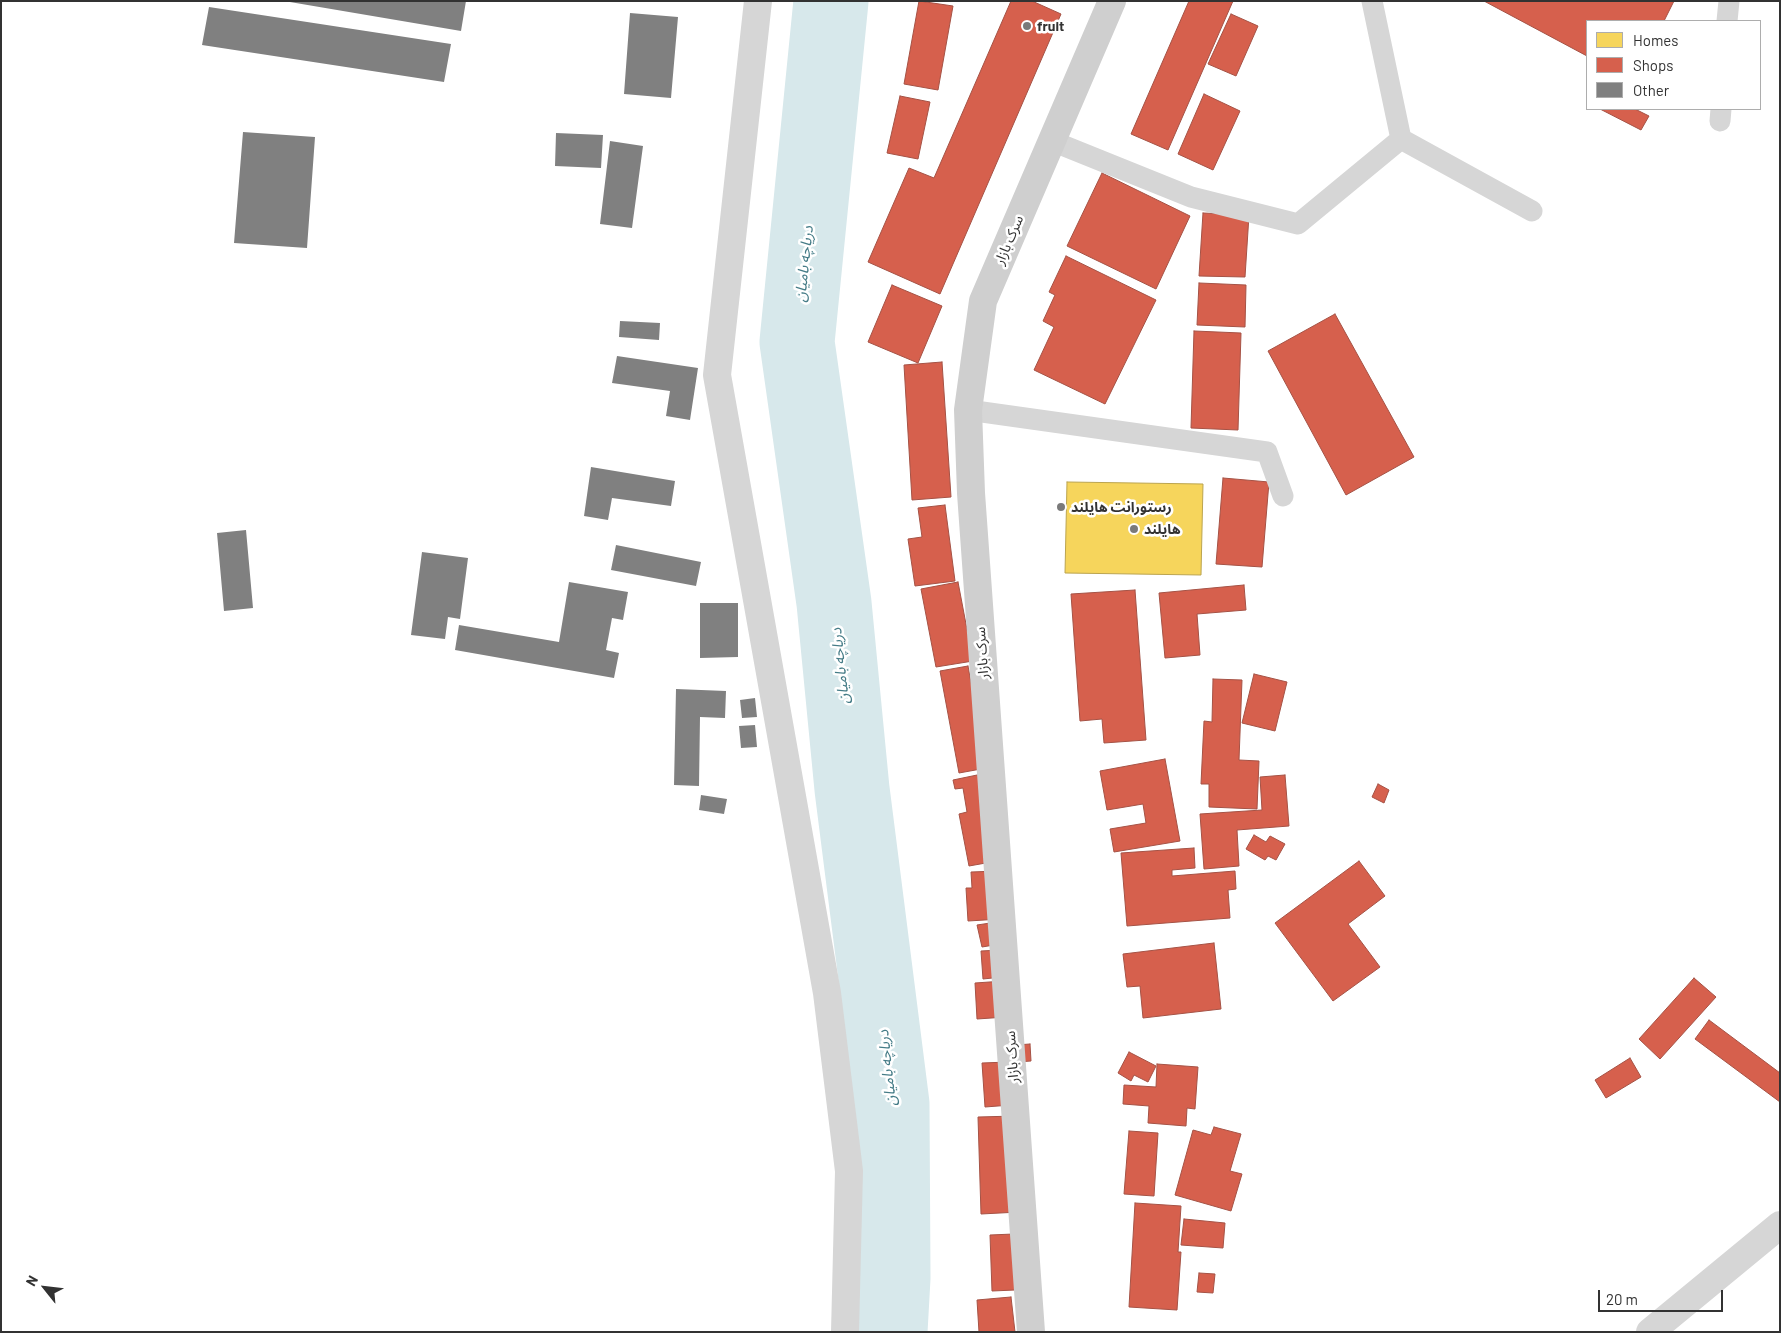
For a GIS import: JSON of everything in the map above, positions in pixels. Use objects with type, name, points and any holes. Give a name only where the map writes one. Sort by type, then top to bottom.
[{"type":"main road","name":"سرک بازار","points":[[1032,1332],[971,494],[968,410],[983,301],[1112,1]]},
{"type":"street","points":[[758,1],[717,374],[827,993],[849,1171],[845,1332]]},
{"type":"street","points":[[1650,1332],[1780,1225]]},
{"type":"lane","points":[[1372,1],[1401,139],[1532,211]]},
{"type":"lane","points":[[1727,20],[1729,1]]},
{"type":"lane","points":[[1052,141],[1190,198],[1298,224],[1401,139]]},
{"type":"lane","points":[[968,410],[1267,452],[1283,496]]},
{"type":"building: Homes","name":"هایلند","points":[[1067,482],[1203,484],[1201,575],[1065,573]]},
{"type":"building: Shops","points":[[919,1],[953,6],[938,90],[904,84]]},
{"type":"building: Shops","points":[[1011,1],[1032,1],[1061,14],[940,294],[868,262],[909,168],[934,178]]},
{"type":"building: Shops","points":[[1189,1],[1233,1],[1168,150],[1131,134]]},
{"type":"building: Shops","points":[[1484,1],[1674,1],[1664,20],[1586,20],[1586,55]]},
{"type":"building: Shops","points":[[1231,14],[1258,26],[1236,76],[1208,64]]},
{"type":"building: Shops","points":[[1204,94],[1240,111],[1213,170],[1178,154]]},
{"type":"building: Shops","points":[[900,96],[930,102],[918,159],[887,153]]},
{"type":"building: Shops","points":[[1602,110],[1637,110],[1649,116],[1641,130]]},
{"type":"building: Shops","points":[[1102,173],[1190,216],[1156,289],[1067,246]]},
{"type":"building: Shops","points":[[1203,213],[1249,215],[1245,277],[1199,276]]},
{"type":"building: Shops","points":[[1066,256],[1156,300],[1105,404],[1034,370],[1054,327],[1043,321],[1055,295],[1049,292]]},
{"type":"building: Shops","points":[[1199,283],[1246,285],[1245,327],[1197,325]]},
{"type":"building: Shops","points":[[892,285],[942,306],[918,363],[868,342]]},
{"type":"building: Shops","points":[[1335,314],[1414,457],[1346,495],[1268,351]]},
{"type":"building: Shops","points":[[1194,331],[1241,333],[1238,430],[1191,428]]},
{"type":"building: Shops","points":[[942,362],[951,497],[912,500],[904,365]]},
{"type":"building: Shops","points":[[1223,478],[1269,482],[1262,567],[1216,564]]},
{"type":"building: Shops","points":[[945,505],[955,581],[915,586],[908,539],[922,537],[918,508]]},
{"type":"building: Shops","points":[[958,582],[973,661],[936,667],[921,589]]},
{"type":"building: Shops","points":[[1244,585],[1246,610],[1197,614],[1200,655],[1165,658],[1159,593]]},
{"type":"building: Shops","points":[[1135,590],[1146,740],[1104,743],[1102,719],[1080,721],[1071,594]]},
{"type":"building: Shops","points":[[968,666],[981,737],[981,769],[959,773],[940,671]]},
{"type":"building: Shops","points":[[1254,674],[1287,682],[1275,731],[1242,723]]},
{"type":"building: Shops","points":[[1213,679],[1242,680],[1239,760],[1259,761],[1257,809],[1209,807],[1209,784],[1201,784],[1204,721],[1212,722]]},
{"type":"building: Shops","points":[[1165,759],[1180,841],[1114,852],[1110,829],[1146,823],[1143,804],[1107,810],[1100,771]]},
{"type":"building: Shops","points":[[982,774],[997,861],[969,866],[959,814],[967,812],[963,788],[955,789],[953,780]]},
{"type":"building: Shops","points":[[1285,775],[1289,826],[1237,830],[1239,866],[1204,869],[1200,814],[1262,810],[1260,777]]},
{"type":"building: Shops","points":[[1378,784],[1389,790],[1384,803],[1372,797]]},
{"type":"building: Shops","points":[[1254,835],[1266,842],[1270,836],[1285,844],[1276,860],[1268,856],[1265,860],[1246,849]]},
{"type":"building: Shops","points":[[1194,848],[1195,868],[1172,870],[1172,876],[1235,871],[1236,889],[1228,890],[1230,918],[1127,926],[1121,853]]},
{"type":"building: Shops","points":[[1359,861],[1385,896],[1348,924],[1380,967],[1333,1001],[1275,923]]},
{"type":"building: Shops","points":[[998,871],[1001,919],[968,921],[966,888],[972,888],[971,872]]},
{"type":"building: Shops","points":[[997,922],[1000,944],[982,947],[977,925]]},
{"type":"building: Shops","points":[[1214,943],[1221,1009],[1143,1018],[1140,986],[1127,987],[1123,954]]},
{"type":"building: Shops","points":[[1000,950],[1002,977],[983,979],[981,951]]},
{"type":"building: Shops","points":[[1694,978],[1716,997],[1660,1059],[1639,1039]]},
{"type":"building: Shops","points":[[1004,981],[1006,1017],[977,1019],[975,983]]},
{"type":"building: Shops","points":[[1709,1020],[1780,1073],[1780,1102],[1695,1039]]},
{"type":"building: Shops","points":[[1030,1044],[1031,1061],[1017,1062],[1016,1045]]},
{"type":"building: Shops","points":[[1129,1052],[1156,1066],[1148,1082],[1134,1075],[1131,1081],[1118,1073]]},
{"type":"building: Shops","points":[[1630,1058],[1641,1077],[1606,1098],[1595,1080]]},
{"type":"building: Shops","points":[[1008,1062],[1011,1105],[985,1107],[982,1063]]},
{"type":"building: Shops","points":[[1157,1064],[1198,1067],[1195,1109],[1187,1108],[1186,1126],[1148,1123],[1149,1106],[1123,1104],[1124,1085],[1156,1087]]},
{"type":"building: Shops","points":[[1016,1116],[1019,1212],[981,1214],[978,1117]]},
{"type":"building: Shops","points":[[1214,1127],[1241,1134],[1230,1171],[1242,1174],[1231,1211],[1175,1195],[1193,1130],[1211,1135]]},
{"type":"building: Shops","points":[[1129,1131],[1158,1133],[1154,1196],[1124,1194]]},
{"type":"building: Shops","points":[[1135,1203],[1181,1206],[1178,1252],[1181,1252],[1177,1310],[1129,1307]]},
{"type":"building: Shops","points":[[1184,1219],[1225,1223],[1223,1248],[1181,1245]]},
{"type":"building: Shops","points":[[1014,1234],[1015,1290],[992,1291],[990,1235]]},
{"type":"building: Shops","points":[[1199,1273],[1215,1274],[1213,1293],[1197,1292]]},
{"type":"building: Shops","points":[[1011,1297],[1015,1332],[979,1332],[977,1300]]},
{"type":"building: Other","points":[[284,1],[466,1],[461,31]]},
{"type":"building: Other","points":[[209,7],[451,44],[444,82],[202,45]]},
{"type":"building: Other","points":[[630,13],[678,17],[671,98],[624,94]]},
{"type":"building: Other","points":[[243,132],[315,137],[307,248],[234,243]]},
{"type":"building: Other","points":[[556,133],[603,135],[601,168],[555,166]]},
{"type":"building: Other","points":[[610,141],[643,146],[632,228],[600,224]]},
{"type":"building: Other","points":[[620,321],[660,323],[659,340],[619,337]]},
{"type":"building: Other","points":[[617,356],[698,368],[690,420],[666,416],[670,391],[612,383]]},
{"type":"building: Other","points":[[591,467],[675,481],[671,506],[612,498],[608,520],[584,516]]},
{"type":"building: Other","points":[[246,530],[253,608],[224,611],[217,533]]},
{"type":"building: Other","points":[[616,545],[701,562],[696,586],[611,570]]},
{"type":"building: Other","points":[[422,552],[468,558],[460,619],[448,617],[445,639],[411,635]]},
{"type":"building: Other","points":[[569,582],[628,592],[623,620],[612,618],[606,650],[619,653],[614,678],[455,650],[459,625],[559,642]]},
{"type":"building: Other","points":[[700,603],[738,603],[738,657],[700,658]]},
{"type":"building: Other","points":[[676,689],[726,691],[725,718],[700,717],[699,786],[674,785]]},
{"type":"building: Other","points":[[755,698],[757,717],[742,718],[740,700]]},
{"type":"building: Other","points":[[755,725],[757,747],[741,748],[739,726]]},
{"type":"building: Other","points":[[701,795],[727,799],[724,814],[699,810]]},
{"type":"waterway","name":"دریاچه بامیان","points":[[831,1],[797,342],[834,603],[852,789],[892,1104],[893,1278],[890,1332]]},
{"type":"place","name":"fruit","points":[[1027,26]]},
{"type":"place","name":"رستورانت هایلند","points":[[1061,507]]},
{"type":"place","name":"هایلند","points":[[1134,529]]}]
